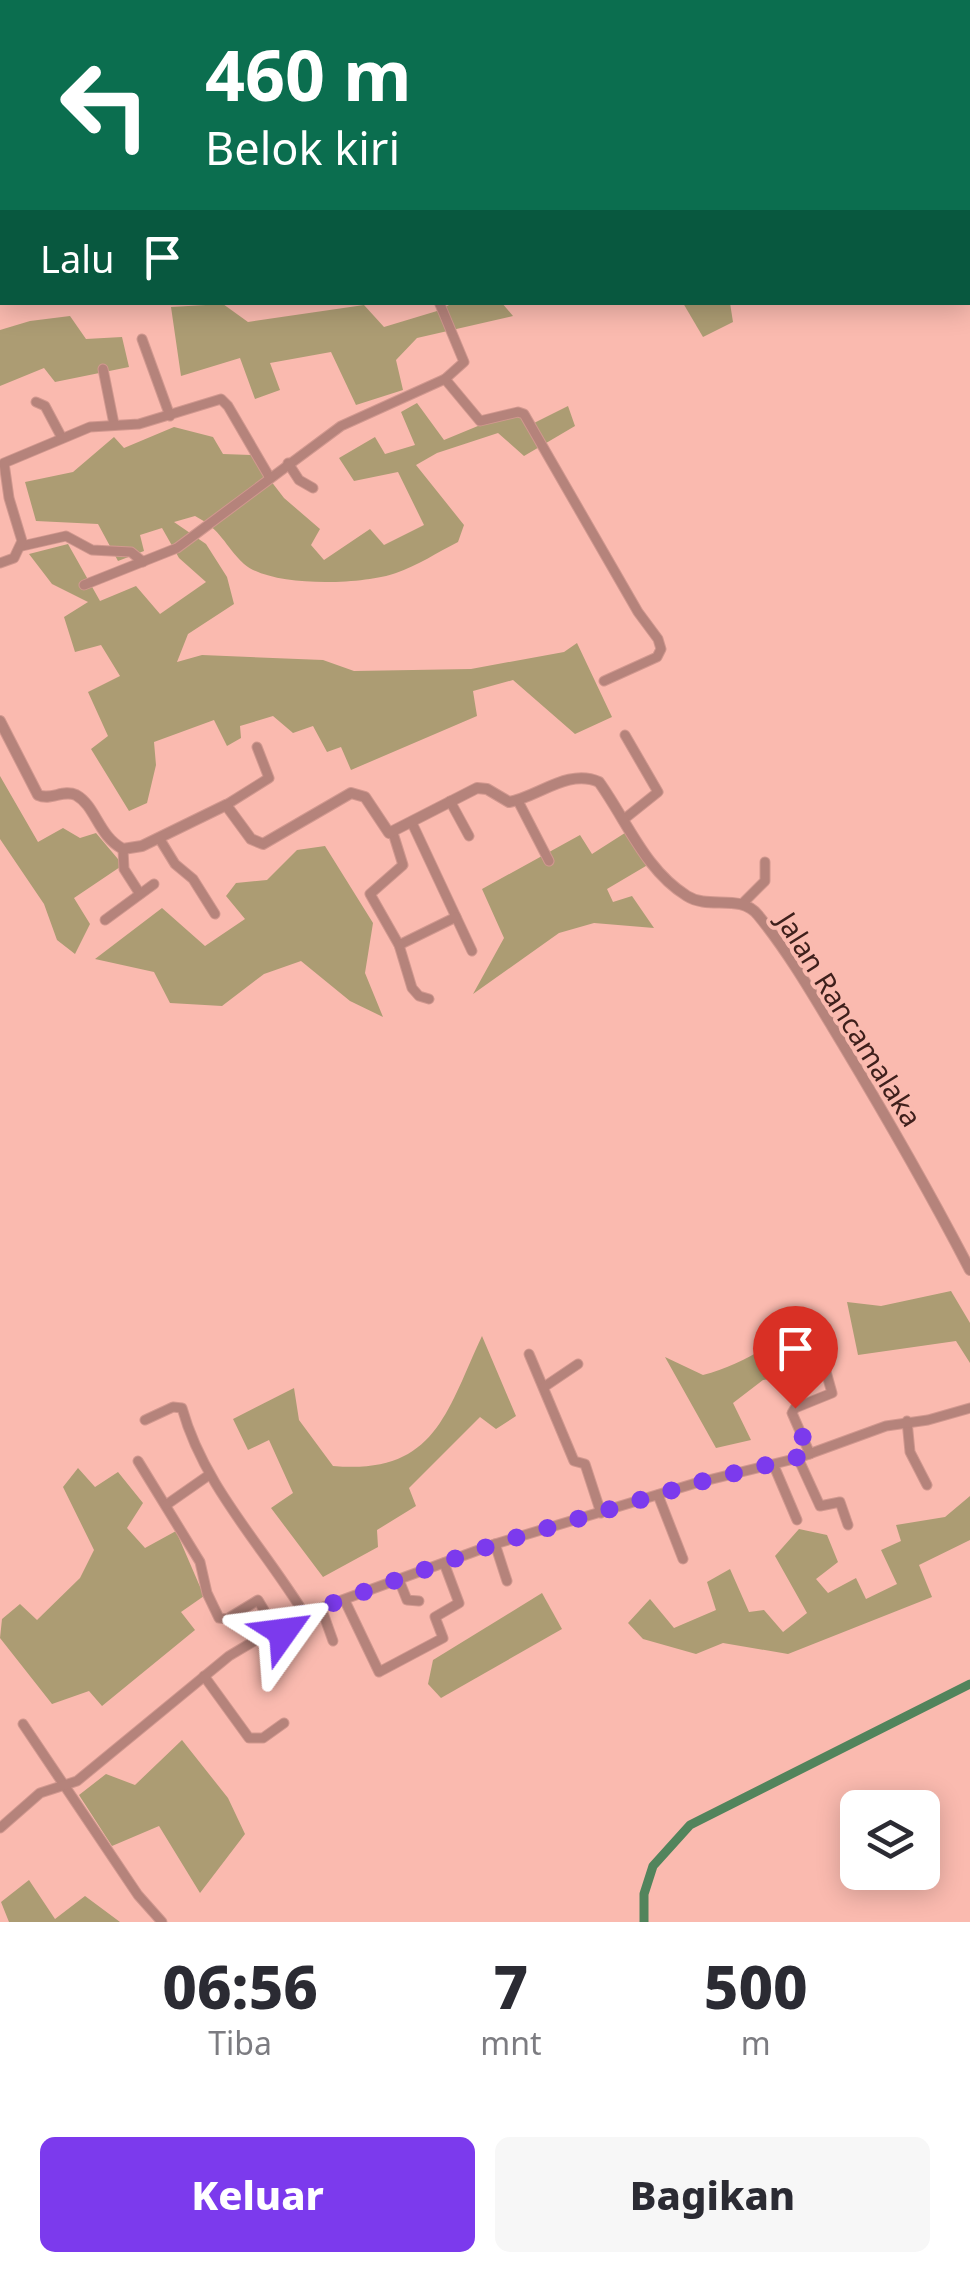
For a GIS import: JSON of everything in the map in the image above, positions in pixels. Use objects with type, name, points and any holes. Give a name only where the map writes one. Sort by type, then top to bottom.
[{"type":"street","points":[[84,585],[176,548],[341,426],[445,379],[464,362],[440,305]]},
{"type":"street","points":[[142,340],[170,416]]},
{"type":"street","points":[[103,369],[114,424]]},
{"type":"street","points":[[445,379],[480,421],[524,414],[658,640],[661,649],[657,657],[604,681]]},
{"type":"street","points":[[22,546],[2,466],[7,460],[90,427],[140,424],[220,399],[228,406],[270,478]]},
{"type":"street","points":[[36,402],[45,406],[62,438]]},
{"type":"street","points":[[288,464],[299,480],[312,488]]},
{"type":"street","points":[[0,563],[14,558],[22,546],[66,536],[92,550],[131,552],[143,562]]},
{"type":"street","points":[[0,721],[38,795],[76,796],[86,805],[101,832],[123,849],[142,846],[226,805],[268,778],[257,747]]},
{"type":"street","points":[[624,820],[658,792],[625,735]]},
{"type":"street","name":"Jalan Rancamalaka","points":[[518,801],[556,784],[590,778],[602,785],[656,870],[680,892],[702,903],[742,904],[758,915],[826,1015],[916,1168],[970,1270]]},
{"type":"street","points":[[226,805],[251,838],[263,844],[356,792],[366,798],[384,831],[394,832],[482,788],[509,802],[518,801],[549,861]]},
{"type":"street","points":[[450,801],[469,836]]},
{"type":"street","points":[[412,823],[472,951]]},
{"type":"street","points":[[394,832],[403,865],[370,894],[399,945],[412,988],[419,996],[429,998]]},
{"type":"street","points":[[158,838],[216,914]]},
{"type":"street","points":[[123,849],[124,869],[140,894]]},
{"type":"street","points":[[742,904],[765,881],[766,862]]},
{"type":"street","points":[[105,920],[154,884]]},
{"type":"street","points":[[399,945],[456,917]]},
{"type":"street","points":[[810,1454],[792,1412],[832,1393],[818,1343]]},
{"type":"street","points":[[529,1354],[575,1462],[586,1464],[601,1513]]},
{"type":"street","points":[[544,1387],[578,1364]]},
{"type":"street","points":[[146,1420],[180,1406],[208,1475],[305,1615]]},
{"type":"street","points":[[0,1828],[40,1793],[77,1781],[229,1656],[277,1626],[495,1544],[713,1478],[774,1466],[906,1422],[970,1408]]},
{"type":"street","points":[[906,1422],[910,1452],[927,1485]]},
{"type":"street","points":[[798,1458],[820,1506],[839,1502],[848,1525]]},
{"type":"street","points":[[138,1460],[200,1562],[207,1594],[218,1618],[227,1619],[258,1600],[291,1650]]},
{"type":"street","points":[[774,1466],[798,1520]]},
{"type":"street","points":[[166,1505],[208,1475]]},
{"type":"street","points":[[658,1495],[683,1559]]},
{"type":"street","points":[[495,1544],[507,1582]]},
{"type":"street","points":[[345,1601],[377,1672],[382,1671],[443,1638],[435,1617],[459,1603],[444,1563]]},
{"type":"street","points":[[399,1580],[407,1600],[419,1600]]},
{"type":"street","points":[[322,1610],[333,1641]]},
{"type":"street","points":[[204,1676],[250,1738],[263,1738],[284,1724]]},
{"type":"street","points":[[22,1724],[138,1895],[162,1922]]},
{"type":"shaded area","points":[[224,305],[248,322],[364,305],[384,327],[449,305],[504,305],[513,316],[417,338],[396,360],[403,390],[356,405],[331,352],[270,363],[280,390],[255,399],[240,358],[181,376],[171,307]]},
{"type":"shaded area","points":[[684,305],[730,305],[733,322],[703,337]]},
{"type":"shaded area","points":[[70,316],[86,339],[122,337],[129,367],[55,382],[44,368],[0,386],[0,330]]},
{"type":"shaded area","points":[[417,403],[444,440],[512,412],[532,424],[568,406],[575,426],[524,456],[498,433],[437,453],[416,465],[464,525],[458,542],[412,567],[381,577],[318,582],[275,577],[244,564],[217,532],[195,516],[174,522],[206,544],[227,577],[234,604],[188,634],[177,662],[202,655],[323,660],[354,671],[471,669],[564,652],[577,643],[612,717],[575,734],[513,680],[473,691],[477,716],[351,770],[341,747],[327,752],[313,726],[293,733],[273,716],[240,726],[241,738],[227,746],[214,720],[154,742],[156,765],[147,803],[129,811],[91,749],[108,736],[88,692],[120,676],[101,645],[75,652],[64,617],[88,602],[52,584],[29,554],[68,544],[100,601],[136,586],[160,614],[206,582],[179,558],[162,528],[140,535],[144,551],[118,561],[98,524],[36,521],[25,482],[73,472],[114,437],[124,448],[174,427],[213,437],[223,454],[251,455],[284,498],[320,529],[311,545],[324,560],[370,529],[384,545],[424,525],[398,472],[354,481],[339,458],[375,437],[385,454],[415,445],[401,412]]},
{"type":"shaded area","points":[[0,776],[38,842],[63,828],[80,838],[96,833],[123,865],[74,898],[90,924],[75,954],[57,940],[44,904],[0,839]]},
{"type":"shaded area","points":[[628,831],[651,863],[607,889],[613,902],[632,896],[654,928],[594,923],[559,933],[473,994],[504,938],[482,889],[580,835],[592,854]]},
{"type":"shaded area","points":[[325,846],[373,923],[365,973],[383,1017],[350,1001],[301,961],[264,974],[222,1006],[170,1003],[154,972],[95,959],[162,908],[205,946],[245,919],[226,896],[236,883],[267,880],[297,850]]},
{"type":"shaded area","points":[[951,1291],[970,1323],[970,1363],[956,1341],[858,1355],[847,1302],[881,1306]]},
{"type":"shaded area","points":[[797,1321],[805,1374],[763,1380],[733,1403],[751,1440],[716,1448],[665,1357],[703,1375],[753,1354]]},
{"type":"shaded area","points":[[482,1336],[516,1416],[496,1429],[480,1417],[409,1488],[416,1506],[377,1530],[378,1547],[323,1577],[271,1508],[293,1493],[269,1440],[248,1450],[233,1419],[294,1388],[299,1420],[333,1466],[367,1466],[394,1460],[415,1449],[432,1433],[458,1390]]},
{"type":"shaded area","points":[[78,1468],[95,1487],[118,1472],[143,1503],[127,1528],[145,1548],[176,1531],[204,1596],[181,1612],[195,1630],[102,1706],[89,1691],[52,1704],[0,1638],[2,1619],[20,1604],[37,1620],[80,1578],[94,1550],[63,1487]]},
{"type":"shaded area","points":[[970,1496],[970,1540],[919,1565],[932,1597],[788,1654],[723,1643],[696,1654],[643,1639],[628,1623],[650,1599],[674,1628],[716,1610],[707,1582],[730,1569],[749,1612],[764,1610],[783,1632],[807,1613],[775,1556],[799,1529],[827,1535],[838,1562],[816,1579],[828,1593],[856,1578],[866,1599],[897,1584],[881,1550],[901,1541],[896,1525],[945,1517]]},
{"type":"shaded area","points":[[542,1593],[562,1629],[441,1698],[428,1684],[433,1660]]},
{"type":"shaded area","points":[[182,1740],[228,1798],[245,1834],[200,1893],[159,1826],[112,1846],[79,1795],[106,1774],[135,1785]]},
{"type":"shaded area","points":[[29,1880],[55,1919],[85,1896],[120,1922],[9,1922],[1,1902]]},
{"type":"waterway","points":[[644,1922],[644,1894],[653,1866],[690,1825],[970,1684]]},
{"type":"route","points":[[283,1632],[281,1624],[292,1618],[495,1544],[696,1483],[810,1454],[792,1412],[795,1408]]}]
